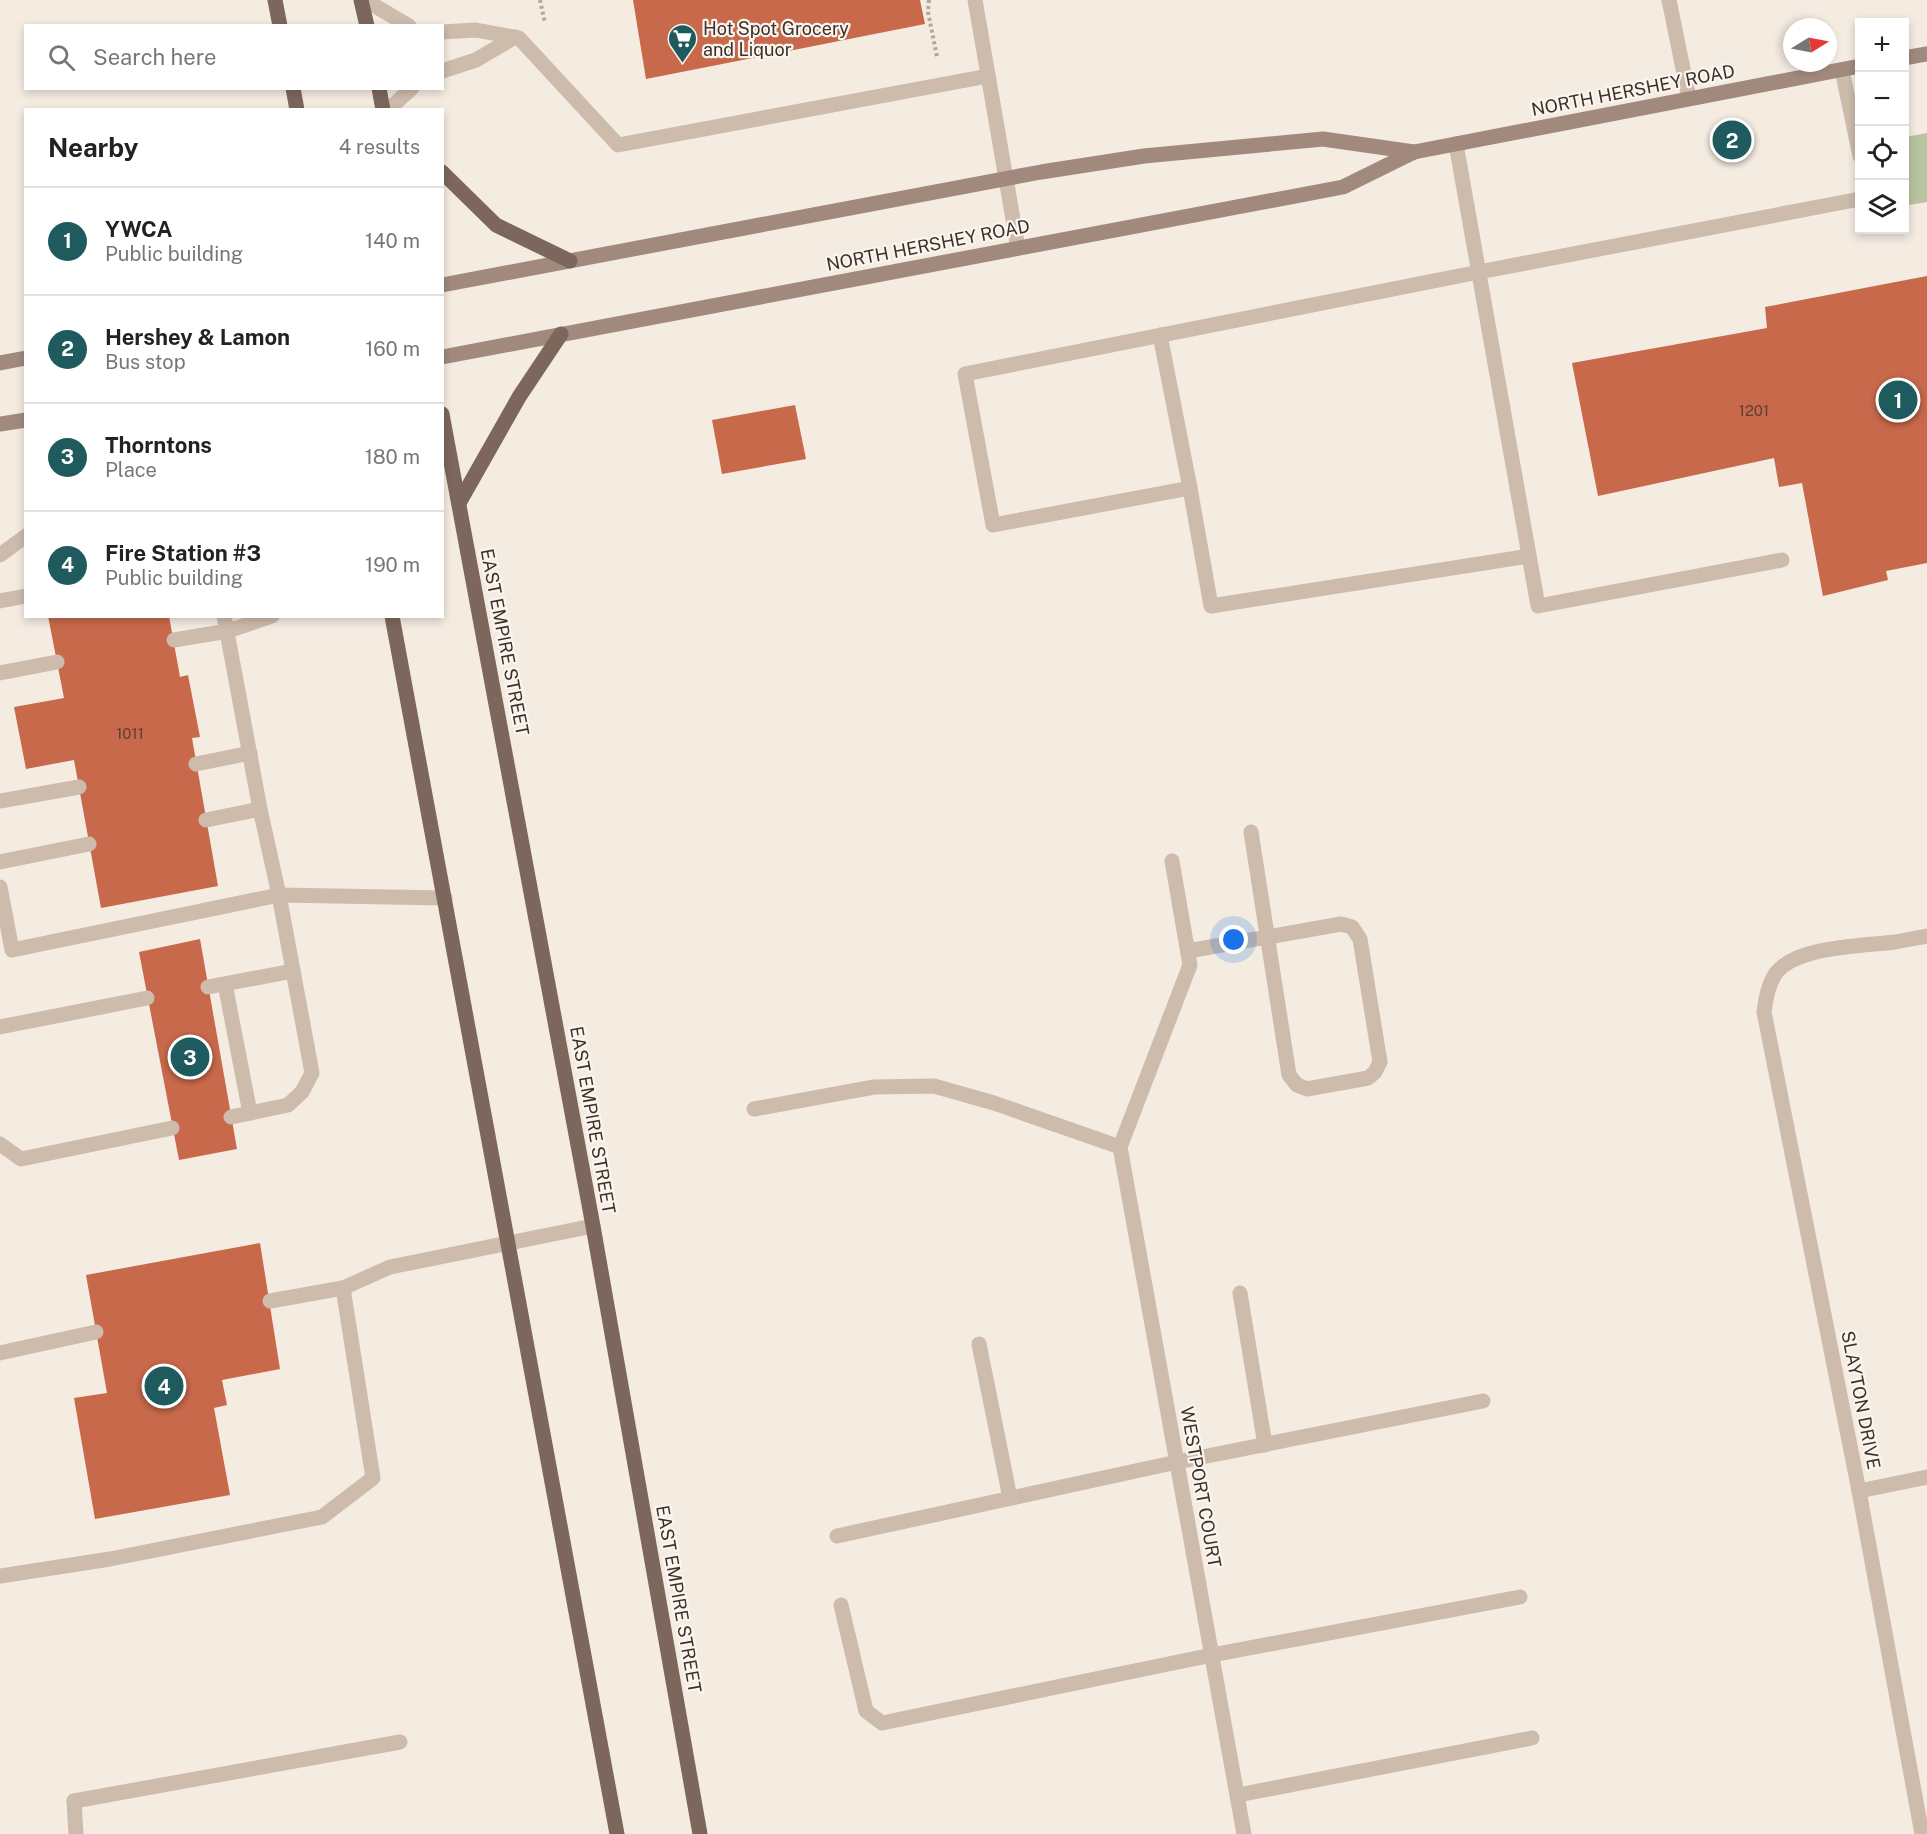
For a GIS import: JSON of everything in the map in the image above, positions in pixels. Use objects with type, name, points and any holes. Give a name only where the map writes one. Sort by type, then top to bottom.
[{"type":"main road","points":[[275,0],[280,24]]},
{"type":"main road","points":[[363,0],[367,24]]},
{"type":"main road","points":[[1909,57],[1927,54]]},
{"type":"main road","name":"NORTH HERSHEY ROAD","points":[[444,357],[1343,187],[1414,152],[1855,67]]},
{"type":"main road","points":[[293,90],[297,108]]},
{"type":"main road","points":[[379,90],[383,108]]},
{"type":"main road","name":"NORTH HERSHEY ROAD","points":[[444,285],[1005,179],[1144,156],[1323,139],[1414,152]]},
{"type":"main road","points":[[444,174],[496,225],[570,261]]},
{"type":"main road","points":[[459,503],[519,397],[561,334]]},
{"type":"main road","points":[[0,363],[24,358]]},
{"type":"main road","points":[[0,424],[24,420]]},
{"type":"main road","name":"EAST EMPIRE STREET","points":[[444,424],[593,1226],[700,1834]]},
{"type":"main road","points":[[392,618],[617,1834]]},
{"type":"street","points":[[363,0],[406,24]]},
{"type":"street","points":[[975,0],[1018,248]]},
{"type":"street","points":[[1669,0],[1689,98]]},
{"type":"street","points":[[444,32],[476,30],[519,38],[618,145],[988,76]]},
{"type":"street","points":[[444,70],[476,60],[515,38]]},
{"type":"street","points":[[1842,70],[1855,132]]},
{"type":"street","points":[[390,108],[410,90]]},
{"type":"street","points":[[1456,144],[1538,606],[1782,560]]},
{"type":"street","points":[[1190,488],[993,525],[965,374],[1479,272],[1855,201]]},
{"type":"street","points":[[1160,335],[1211,606],[1529,556]]},
{"type":"street","points":[[0,555],[24,537]]},
{"type":"street","points":[[0,601],[24,596]]},
{"type":"street","points":[[174,640],[226,624],[260,618]]},
{"type":"street","points":[[226,624],[312,1073],[302,1092],[288,1105],[231,1117]]},
{"type":"street","points":[[0,672],[57,662]]},
{"type":"street","points":[[196,764],[250,753]]},
{"type":"street","points":[[0,801],[79,787]]},
{"type":"street","points":[[206,820],[260,809]]},
{"type":"street","points":[[1188,951],[1268,937],[1341,924],[1352,927],[1360,939],[1380,1062],[1376,1072],[1368,1078],[1307,1089],[1297,1085],[1289,1075],[1268,937],[1251,832]]},
{"type":"street","points":[[0,862],[89,844]]},
{"type":"street","points":[[754,1109],[874,1087],[934,1086],[994,1103],[1120,1147],[1190,965],[1172,861]]},
{"type":"street","points":[[0,886],[6,952],[279,895],[444,898]]},
{"type":"street","name":"SLAYTON DRIVE","points":[[1922,1834],[1859,1491],[1764,1012],[1767,991],[1777,971],[1797,958],[1826,949],[1897,942],[1927,936]]},
{"type":"street","points":[[208,987],[293,971]]},
{"type":"street","points":[[225,984],[250,1113]]},
{"type":"street","points":[[0,1027],[147,998]]},
{"type":"street","points":[[0,1144],[21,1159],[172,1128]]},
{"type":"street","name":"WESTPORT COURT","points":[[1120,1147],[1245,1834]]},
{"type":"street","points":[[270,1301],[343,1288],[390,1267],[593,1226]]},
{"type":"street","points":[[0,1576],[110,1559],[321,1517],[373,1479],[343,1288]]},
{"type":"street","points":[[1240,1293],[1264,1445]]},
{"type":"street","points":[[0,1353],[96,1332]]},
{"type":"street","points":[[979,1344],[1010,1498]]},
{"type":"street","points":[[837,1536],[1177,1462],[1483,1401]]},
{"type":"street","points":[[1859,1491],[1927,1477]]},
{"type":"street","points":[[841,1605],[866,1711],[882,1722],[1212,1655],[1520,1597]]},
{"type":"street","points":[[1238,1795],[1532,1738]]},
{"type":"street","points":[[76,1834],[75,1801],[400,1742]]},
{"type":"path","points":[[929,0],[928,12],[942,85]]},
{"type":"green space","points":[[1927,133],[1927,202],[1909,205],[1909,180],[1909,136]]},
{"type":"building","points":[[633,0],[920,0],[925,24],[646,79]]},
{"type":"building","points":[[1927,276],[1927,563],[1886,571],[1888,580],[1823,596],[1802,483],[1779,487],[1774,458],[1598,496],[1572,363],[1767,328],[1765,307]]},
{"type":"building","points":[[795,405],[806,459],[722,474],[712,420]]},
{"type":"building","points":[[48,618],[169,618],[180,677],[188,675],[200,737],[192,738],[218,886],[101,908],[74,760],[26,769],[14,707],[64,698]]},
{"type":"building","points":[[200,939],[237,1149],[179,1160],[139,952]]},
{"type":"building","points":[[260,1243],[280,1369],[222,1380],[227,1405],[214,1408],[230,1495],[95,1519],[74,1398],[107,1393],[86,1275]]},
{"type":"place","name":"Hot Spot Grocery and Liquor","points":[[682,64]]},
{"type":"place","name":"Hershey & Lamon","points":[[1732,140]]},
{"type":"place","name":"YWCA","points":[[1898,400]]},
{"type":"place","name":"Thorntons","points":[[190,1057]]},
{"type":"place","name":"Fire Station #3","points":[[164,1386]]}]
